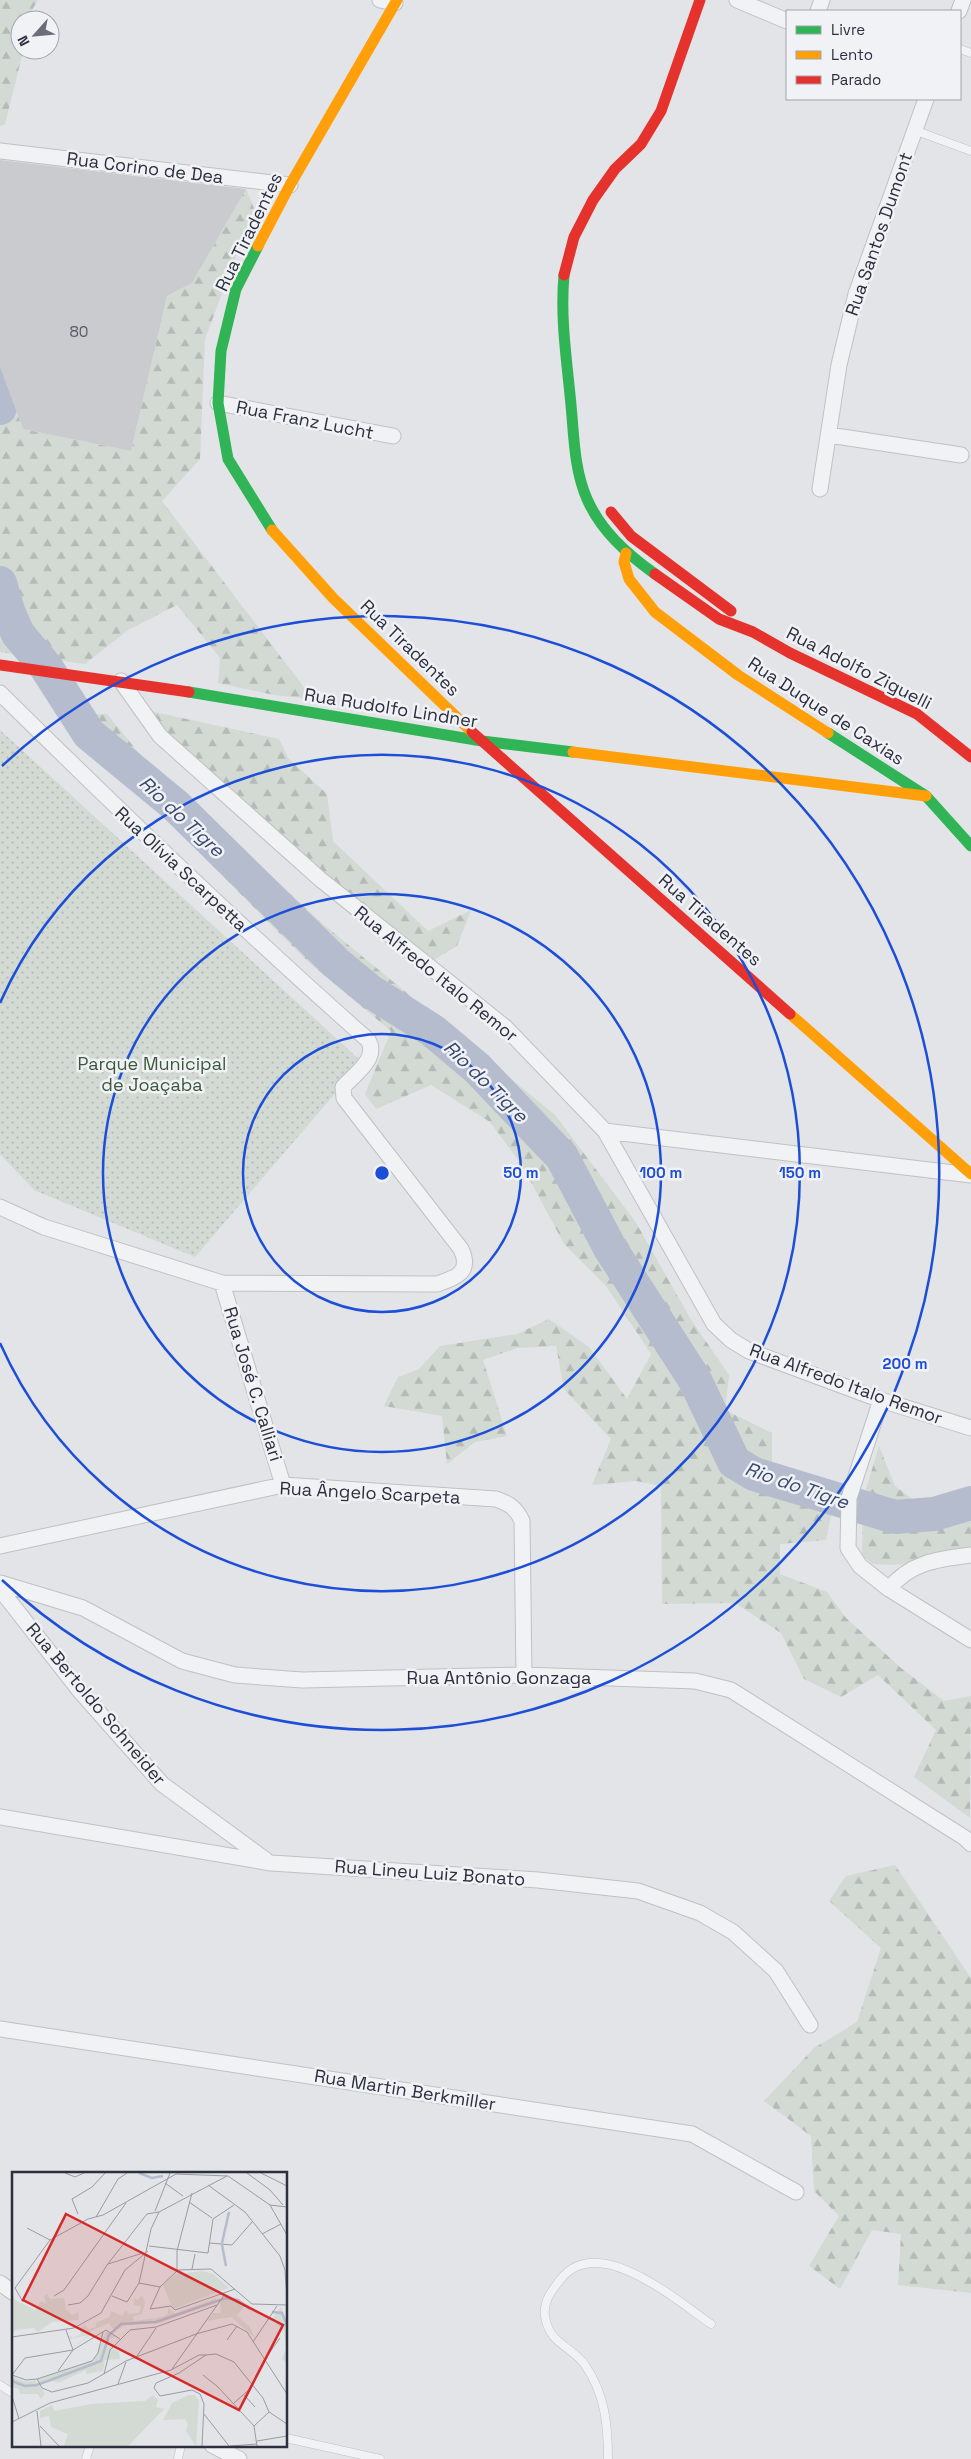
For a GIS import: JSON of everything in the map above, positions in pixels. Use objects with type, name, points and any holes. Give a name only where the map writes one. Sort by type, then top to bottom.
[{"type":"street","points":[[380,0],[396,2]]},
{"type":"street","points":[[645,547],[626,553],[602,525],[587,499],[577,466],[562,307],[566,270],[574,237],[593,200],[615,170],[641,144],[661,111],[700,0]]},
{"type":"street","points":[[737,0],[786,21]]},
{"type":"street","name":"Rua Tiradentes","points":[[396,2],[290,185],[236,290],[221,350],[218,403],[228,459],[266,523],[332,598],[482,741],[971,1175]]},
{"type":"street","name":"Rua Santos Dumont","points":[[820,489],[839,365],[856,294],[926,100]]},
{"type":"street","name":"Rua Corino de Dea","points":[[0,151],[290,185]]},
{"type":"street","name":"Rua Franz Lucht","points":[[218,403],[393,436]]},
{"type":"street","points":[[573,431],[593,482]]},
{"type":"street","points":[[829,435],[961,455]]},
{"type":"street","points":[[606,505],[631,536],[645,547]]},
{"type":"street","points":[[645,547],[644,567],[648,599],[655,612]]},
{"type":"street","name":"Rua Adolfo Ziguelli","points":[[645,547],[730,611],[753,632]]},
{"type":"street","name":"Rua Adolfo Ziguelli","points":[[626,553],[720,619],[753,632],[790,653],[917,714],[971,757]]},
{"type":"street","name":"Rua Duque de Caxias","points":[[626,553],[624,562],[629,579],[655,612],[738,675],[926,796],[971,846]]},
{"type":"street","name":"Rua Rudolfo Lindner","points":[[0,665],[121,681],[482,741],[926,796]]},
{"type":"street","name":"Rua Alfredo Italo Remor","points":[[121,681],[160,736],[320,879],[505,1027],[605,1132],[714,1324],[731,1340],[749,1351],[881,1400],[971,1428]]},
{"type":"street","name":"Rua Olívia Scarpetta","points":[[0,693],[132,823],[303,983],[368,1040],[372,1046],[371,1056],[343,1087],[344,1098],[461,1249],[465,1257],[465,1266],[459,1275],[437,1284],[222,1283]]},
{"type":"street","points":[[605,1132],[971,1175]]},
{"type":"street","points":[[0,1207],[44,1227],[222,1283]]},
{"type":"street","name":"Rua José C. Calliari","points":[[222,1283],[283,1485]]},
{"type":"street","points":[[881,1400],[849,1498],[848,1548],[860,1566],[889,1589],[971,1640]]},
{"type":"street","name":"Rua Ângelo Scarpeta","points":[[0,1546],[283,1485],[496,1499],[508,1503],[516,1509],[522,1521],[524,1675]]},
{"type":"street","points":[[889,1589],[899,1577],[915,1567],[939,1559],[971,1555]]},
{"type":"street","name":"Rua Antônio Gonzaga","points":[[0,1583],[83,1608],[182,1661],[235,1675],[302,1680],[524,1675],[695,1681],[731,1690],[965,1838],[971,1844]]},
{"type":"street","name":"Rua Bertoldo Schneider","points":[[0,1589],[79,1690],[162,1784],[271,1863]]},
{"type":"street","name":"Rua Lineu Luiz Bonato","points":[[0,1817],[271,1863],[538,1880],[638,1891],[700,1913],[732,1932],[776,1971],[810,2026]]},
{"type":"street","name":"Rua Martin Berkmiller","points":[[0,2029],[692,2134],[701,2137],[796,2192]]},
{"type":"street","points":[[214,2446],[238,2459]]},
{"type":"lane","points":[[914,130],[971,151]]},
{"type":"lane","points":[[608,2459],[608,2432],[605,2406],[584,2364],[554,2340],[545,2317],[546,2300],[567,2271],[590,2262],[630,2270],[711,2324]]},
{"type":"lane","points":[[0,2385],[12,2393]]},
{"type":"lane","points":[[288,2438],[380,2459]]},
{"type":"lane","points":[[86,2459],[90,2446]]},
{"type":"lane","points":[[178,2459],[180,2446]]},
{"type":"green space","points":[[0,0],[38,0],[32,10],[10,10],[10,60],[21,60],[5,124],[0,126]]},
{"type":"green space","points":[[246,189],[254,208],[205,339],[200,459],[162,501],[313,699],[274,695],[218,683],[220,658],[177,605],[128,630],[85,664],[0,652],[0,367],[23,429],[131,451],[167,296],[192,283]]},
{"type":"green space","points":[[145,710],[279,739],[288,758],[327,794],[333,841],[428,931],[471,910],[457,946],[430,962],[295,856],[159,732]]},
{"type":"green space","points":[[107,714],[143,758],[323,924],[555,1115],[635,1221],[690,1318],[729,1375],[725,1410],[772,1433],[772,1466],[836,1491],[826,1540],[780,1544],[780,1574],[827,1592],[846,1618],[901,1668],[944,1701],[971,1696],[970,1818],[914,1777],[936,1730],[878,1675],[841,1697],[804,1679],[781,1633],[735,1603],[662,1604],[661,1486],[636,1481],[592,1485],[611,1439],[564,1389],[556,1346],[517,1348],[483,1360],[507,1436],[475,1442],[447,1464],[442,1416],[384,1406],[398,1377],[419,1369],[440,1346],[517,1334],[549,1319],[589,1347],[627,1399],[651,1354],[606,1286],[564,1244],[522,1165],[490,1122],[431,1085],[376,1109],[365,1094],[391,1031],[306,960],[64,716]]},
{"type":"green space","name":"Parque Municipal de Joaçaba","points":[[0,730],[362,1062],[195,1257],[34,1190],[0,1154]]},
{"type":"green space","points":[[879,1446],[895,1486],[919,1504],[971,1496],[971,1554],[894,1565],[873,1564],[862,1555],[863,1499]]},
{"type":"green space","points":[[895,1865],[971,1978],[971,2293],[898,2285],[901,2234],[872,2230],[840,2289],[809,2266],[839,2216],[814,2191],[811,2136],[764,2101],[814,2048],[857,2022],[881,1948],[829,1901],[846,1876]]},
{"type":"building","points":[[0,160],[246,189],[192,283],[167,296],[131,451],[23,429],[0,367]]},
{"type":"waterway","name":"Rio do Tigre","points":[[0,408],[9,363]]},
{"type":"waterway","name":"Rio do Tigre","points":[[0,583],[8,611],[18,634],[46,667],[89,734],[175,805],[336,963],[370,991],[433,1031],[477,1068],[562,1157],[610,1248],[695,1380],[734,1462],[754,1474],[895,1517],[934,1514],[971,1503]]},
{"type":"traffic: fast","points":[[258,246],[236,289],[221,351],[218,403],[228,459],[272,530]]},
{"type":"traffic: fast","points":[[564,275],[564,340],[579,476],[587,499],[607,532],[625,550],[655,574]]},
{"type":"traffic: fast","points":[[189,692],[482,741],[573,752]]},
{"type":"traffic: fast","points":[[828,733],[926,796],[971,846]]},
{"type":"traffic: slow","points":[[258,246],[290,185],[397,0]]},
{"type":"traffic: slow","points":[[272,530],[333,598],[472,732]]},
{"type":"traffic: slow","points":[[626,553],[624,562],[629,579],[655,612],[738,675],[828,733]]},
{"type":"traffic: slow","points":[[573,752],[926,796]]},
{"type":"traffic: slow","points":[[790,1014],[971,1174]]},
{"type":"traffic: jam","points":[[564,275],[574,237],[593,200],[615,169],[641,144],[661,111],[700,0]]},
{"type":"traffic: jam","points":[[611,512],[631,536],[731,611]]},
{"type":"traffic: jam","points":[[655,574],[719,619],[753,632],[790,653],[917,714],[971,757]]},
{"type":"traffic: jam","points":[[0,665],[189,692]]},
{"type":"traffic: jam","points":[[472,732],[790,1014]]}]
